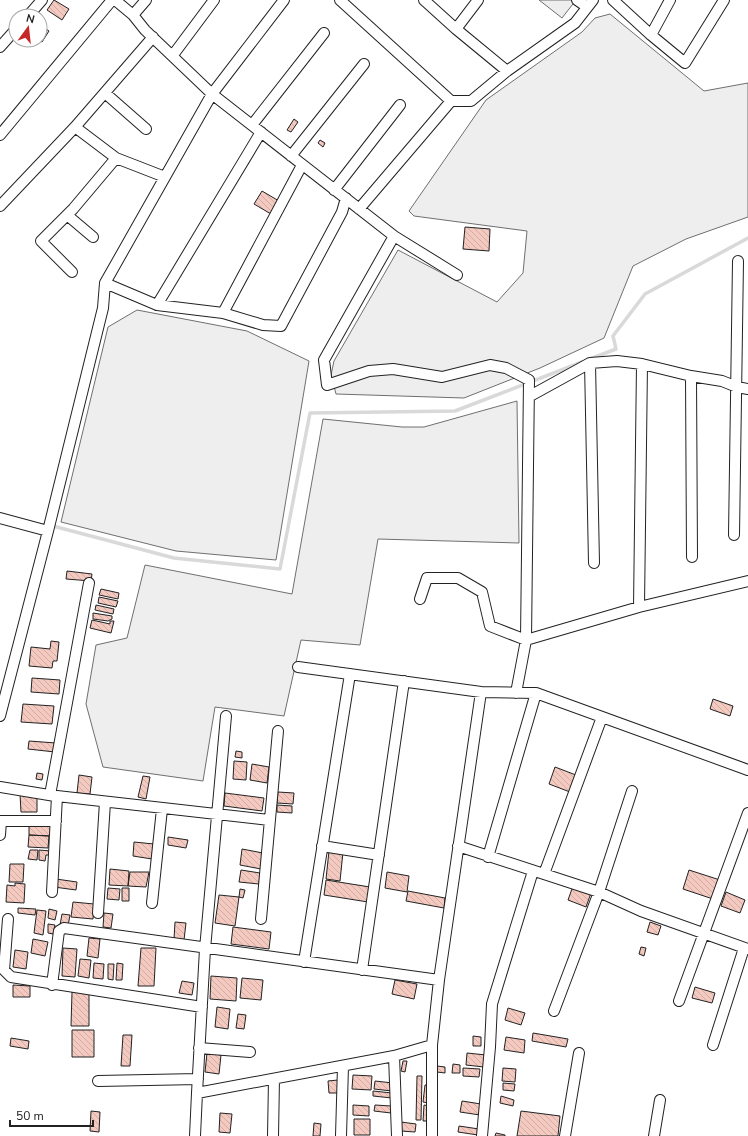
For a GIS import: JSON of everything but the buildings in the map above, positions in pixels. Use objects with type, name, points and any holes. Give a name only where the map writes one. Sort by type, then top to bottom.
[{"type":"street","points":[[35,8],[42,0]]},
{"type":"street","points":[[0,135],[112,0]]},
{"type":"street","points":[[115,0],[133,15],[212,94],[394,236],[457,275]]},
{"type":"street","points":[[133,15],[146,0]]},
{"type":"street","points":[[173,55],[214,0]]},
{"type":"street","points":[[0,716],[104,308],[105,283],[212,94],[284,0]]},
{"type":"street","points":[[340,0],[451,101],[471,101],[507,71],[575,23],[590,3],[577,0]]},
{"type":"street","points":[[424,0],[456,30],[507,71]]},
{"type":"street","points":[[456,30],[478,0]]},
{"type":"street","points":[[613,0],[651,35],[685,63],[724,0]]},
{"type":"street","points":[[651,35],[670,0]]},
{"type":"street","points":[[252,125],[324,33]]},
{"type":"street","points":[[0,206],[75,127],[154,37]]},
{"type":"street","points":[[0,47],[8,38]]},
{"type":"street","points":[[291,156],[364,64]]},
{"type":"street","points":[[105,93],[146,129]]},
{"type":"street","points":[[359,209],[451,101]]},
{"type":"street","points":[[334,190],[400,105]]},
{"type":"street","points":[[75,127],[116,158],[165,177]]},
{"type":"street","points":[[157,305],[261,132]]},
{"type":"street","points":[[72,272],[41,242],[67,215],[116,158]]},
{"type":"street","points":[[223,313],[302,165]]},
{"type":"street","points":[[105,283],[157,305],[223,313],[263,325],[281,326],[342,212],[346,198]]},
{"type":"street","points":[[67,215],[93,237]]},
{"type":"street","points":[[394,236],[324,360],[327,385],[370,371],[393,369],[442,377],[490,365],[506,368],[529,388],[526,640],[516,693]]},
{"type":"street","points":[[734,535],[738,261]]},
{"type":"street","points":[[529,388],[590,363],[617,361],[642,364],[691,376],[722,381],[737,387],[748,389]]},
{"type":"street","points":[[590,363],[594,563]]},
{"type":"street","points":[[639,607],[642,364]]},
{"type":"street","points":[[691,376],[692,557]]},
{"type":"street","points":[[0,518],[48,531]]},
{"type":"street","points":[[420,599],[427,578],[458,578],[482,592],[490,626],[526,640],[639,607],[748,582]]},
{"type":"street","points":[[52,892],[56,821],[53,796],[89,583]]},
{"type":"street","points":[[298,667],[481,692],[536,693],[748,770]]},
{"type":"street","points":[[304,962],[350,674]]},
{"type":"street","points":[[362,970],[404,681]]},
{"type":"street","points":[[432,1136],[432,1045],[439,980],[481,692]]},
{"type":"street","points":[[488,857],[536,693]]},
{"type":"street","points":[[195,1136],[205,949],[226,716]]},
{"type":"street","points":[[544,874],[602,717]]},
{"type":"street","points":[[261,919],[278,731]]},
{"type":"street","points":[[0,787],[53,796],[269,820]]},
{"type":"street","points":[[554,1011],[599,892],[632,791]]},
{"type":"street","points":[[98,913],[105,802]]},
{"type":"street","points":[[152,903],[162,809]]},
{"type":"street","points":[[679,1001],[748,813]]},
{"type":"street","points":[[0,835],[0,821],[56,821]]},
{"type":"street","points":[[322,846],[379,855]]},
{"type":"street","points":[[458,846],[599,892],[641,911],[746,949],[713,1045]]},
{"type":"street","points":[[482,1136],[490,1047],[492,1004],[533,871]]},
{"type":"street","points":[[8,919],[4,970],[10,977],[52,985],[202,1007]]},
{"type":"street","points":[[52,985],[59,931],[64,928],[205,949],[439,980]]},
{"type":"street","points":[[197,1094],[394,1056],[432,1045]]},
{"type":"street","points":[[199,1048],[250,1052]]},
{"type":"street","points":[[565,1136],[579,1053]]},
{"type":"street","points":[[394,1056],[397,1136]]},
{"type":"street","points":[[341,1136],[343,1066]]},
{"type":"street","points":[[98,1081],[198,1079]]},
{"type":"street","points":[[273,1136],[274,1079]]},
{"type":"street","points":[[654,1136],[660,1100]]},
{"type":"shaded area","points":[[539,0],[576,0],[562,18]]},
{"type":"shaded area","points":[[610,14],[704,91],[748,83],[748,217],[686,239],[633,266],[604,338],[540,368],[464,398],[336,394],[331,375],[334,361],[398,250],[497,302],[523,273],[527,231],[414,216],[409,211],[486,100],[582,32],[595,18]]},
{"type":"shaded area","points":[[137,310],[247,331],[309,361],[276,560],[176,551],[61,522],[108,327]]},
{"type":"shaded area","points":[[517,401],[519,543],[378,539],[360,645],[301,640],[284,716],[215,707],[203,781],[103,767],[86,704],[96,645],[127,638],[145,565],[292,594],[323,419],[402,427],[424,427]]},
{"type":"waterway","points":[[590,359],[616,349],[613,336],[645,294],[748,238]]},
{"type":"waterway","points":[[53,526],[174,558],[280,569],[310,413],[455,411],[582,362]]}]
